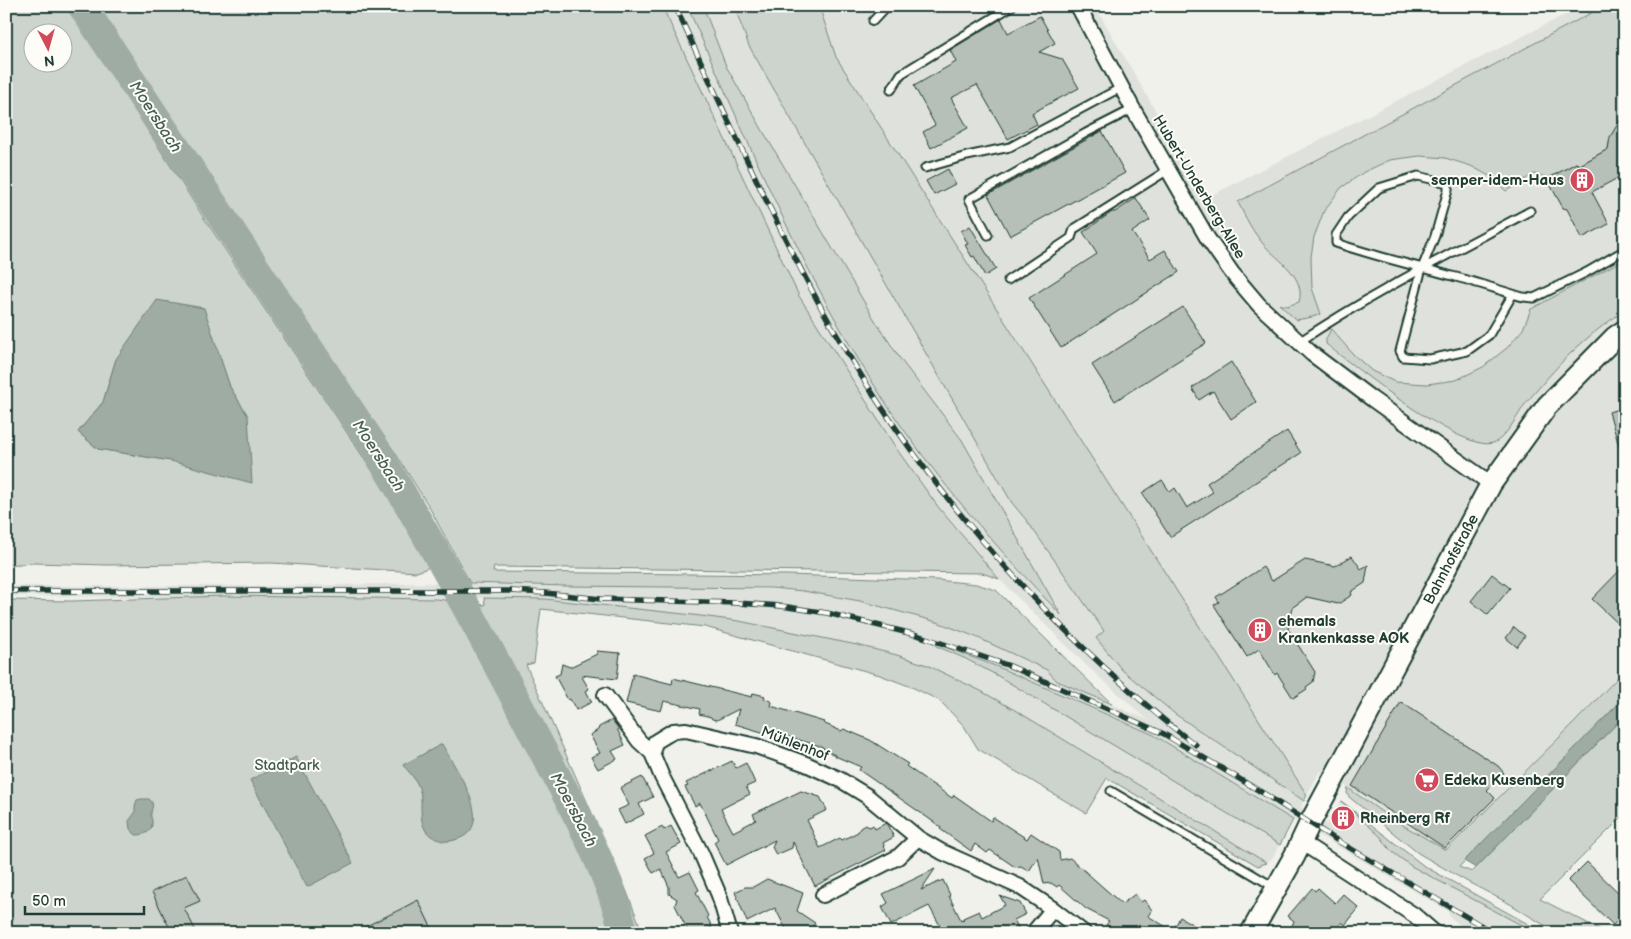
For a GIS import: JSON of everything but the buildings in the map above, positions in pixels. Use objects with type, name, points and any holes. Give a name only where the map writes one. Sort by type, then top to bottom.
[{"type":"street","name":"Hubert-Underberg-Allee","points":[[1078,6],[1168,170],[1208,239],[1232,274],[1259,305],[1312,354],[1491,484]]},
{"type":"street","name":"Bahnhofstraße","points":[[1251,933],[1491,484],[1547,406],[1625,330]]},
{"type":"street","points":[[606,695],[639,741],[652,753],[719,894],[730,933]]},
{"type":"street","name":"Mühlenhof","points":[[652,753],[655,742],[673,731],[686,730],[756,746],[806,764],[839,779],[867,796],[918,838],[942,852],[1020,887],[1084,933]]},
{"type":"street","points":[[823,895],[898,857],[918,838]]},
{"type":"street","points":[[1301,842],[1414,915],[1434,933]]},
{"type":"street","points":[[1033,933],[1053,909]]},
{"type":"lane","points":[[873,21],[887,6]]},
{"type":"lane","points":[[891,90],[900,74],[1012,6]]},
{"type":"lane","points":[[925,168],[967,156],[1010,147],[1122,87]]},
{"type":"lane","points":[[988,236],[969,199],[1133,109]]},
{"type":"lane","points":[[1008,280],[1071,238],[1074,229],[1168,170]]},
{"type":"lane","points":[[1513,294],[1489,335],[1467,351],[1430,359],[1403,357],[1400,351],[1422,268],[1435,236],[1448,190],[1448,183],[1418,176],[1379,188],[1348,217],[1336,235],[1336,243],[1371,255],[1422,268],[1513,294],[1523,297],[1534,298],[1587,272],[1625,250]]},
{"type":"lane","points":[[1299,342],[1333,319],[1422,268],[1530,211]]},
{"type":"lane","points":[[1111,791],[1276,888]]},
{"type":"shaded area","points":[[662,6],[687,6],[783,217],[847,339],[883,399],[964,506],[1059,613],[962,440],[901,360],[876,322],[763,131],[726,66],[703,6],[734,6],[749,46],[1012,503],[1027,521],[1104,631],[1096,638],[1122,670],[1175,714],[1304,801],[1301,807],[1327,824],[1341,801],[1381,837],[1391,851],[1536,933],[1469,933],[1449,916],[1448,911],[1154,735],[998,667],[937,644],[936,646],[998,676],[1280,845],[1273,857],[1267,863],[981,691],[927,665],[857,645],[614,606],[545,599],[6,596],[6,586],[275,586],[438,583],[727,587],[803,591],[860,601],[937,622],[976,637],[1047,670],[1057,681],[1148,720],[1089,668],[999,579],[939,508],[898,451],[799,296]]},
{"type":"shaded area","points":[[819,6],[1095,6],[1206,198],[1582,6],[1625,6],[1625,670],[1446,850],[1389,817],[1355,792],[1320,771],[1307,795],[836,57]]},
{"type":"shaded area","points":[[157,300],[204,308],[230,387],[248,416],[252,483],[171,461],[98,449],[78,432],[103,402],[116,359]]},
{"type":"shaded area","points":[[1625,697],[1625,715],[1476,868],[1464,861]]},
{"type":"shaded area","points":[[442,744],[464,783],[471,799],[474,813],[473,826],[465,835],[450,841],[437,839],[426,831],[421,816],[419,787],[403,765]]},
{"type":"shaded area","points":[[296,757],[353,863],[307,887],[250,780]]},
{"type":"shaded area","points":[[149,799],[152,803],[152,825],[148,832],[136,835],[130,829],[129,821],[135,813],[137,800]]},
{"type":"green space","points":[[6,6],[68,6],[200,212],[435,565],[417,572],[272,563],[108,565],[34,563],[6,565]],"holes":[[[203,308],[230,387],[248,416],[171,461],[98,449],[78,432],[103,402],[116,359]]]},
{"type":"green space","points":[[98,6],[662,6],[799,296],[898,451],[939,508],[999,579],[982,573],[494,567],[493,572],[788,575],[936,580],[976,584],[996,590],[1112,704],[1057,681],[1047,670],[976,637],[937,622],[860,601],[803,591],[770,588],[470,583],[428,505],[394,451],[275,276],[108,24]]},
{"type":"green space","points":[[687,6],[703,6],[726,66],[763,131],[876,322],[901,360],[962,440],[1061,615],[1013,564],[945,484],[883,399],[854,352],[802,256],[754,156]]},
{"type":"green space","points":[[734,6],[819,6],[836,57],[1307,795],[1304,801],[1175,714],[1122,670],[1096,638],[1104,631],[1027,521],[1012,503],[749,46]]},
{"type":"green space","points":[[1604,6],[1625,6],[1625,120],[1613,133],[1608,149],[1580,165],[1576,163],[1550,178],[1534,174],[1506,191],[1491,177],[1471,166],[1445,158],[1420,156],[1390,160],[1364,172],[1341,188],[1324,211],[1314,237],[1311,257],[1312,288],[1321,314],[1296,320],[1279,304],[1287,306],[1299,302],[1299,285],[1284,263],[1260,240],[1238,202]]},
{"type":"green space","points":[[1625,259],[1625,310],[1593,333],[1553,371],[1526,403],[1507,432],[1498,441],[1493,443],[1478,442],[1457,435],[1433,422],[1382,387],[1326,344],[1326,339],[1331,329],[1354,355],[1372,371],[1395,382],[1427,384],[1456,380],[1483,367],[1508,347],[1523,329],[1531,309]]},
{"type":"green space","name":"Stadtpark","points":[[224,596],[437,599],[485,605],[484,598],[545,599],[739,621],[897,655],[927,665],[981,691],[1267,863],[1258,866],[1107,778],[1086,813],[978,749],[964,726],[940,701],[914,688],[880,675],[705,627],[541,609],[534,663],[526,665],[625,887],[639,923],[640,933],[6,933],[6,600],[72,601]]},
{"type":"green space","points":[[937,644],[998,667],[1154,735],[1293,820],[1280,845],[998,676],[936,646]]},
{"type":"green space","points":[[1625,670],[1625,697],[1459,867],[1472,872],[1625,715],[1625,814],[1540,899],[1607,933],[1557,933],[1510,904],[1418,853],[1349,797],[1347,793],[1348,788],[1389,817],[1446,850]]},
{"type":"green space","points":[[1341,801],[1424,866],[1544,933],[1536,933],[1411,866],[1391,851],[1381,837]]},
{"type":"waterway","name":"Moersbach","points":[[82,6],[373,445],[416,518],[478,628],[575,810],[608,882],[624,933]]},
{"type":"railway","points":[[675,6],[757,181],[809,285],[863,378],[924,467],[992,552],[1066,631],[1105,668],[1196,745]]},
{"type":"railway","points":[[6,591],[511,591],[601,599],[781,606],[827,613],[917,635],[1010,666],[1164,734],[1268,796]]},
{"type":"railway","points":[[1263,793],[1338,841],[1494,933]]},
{"type":"place","name":"semper-idem-Haus","points":[[1582,180]]},
{"type":"place","name":"ehemals Krankenkasse AOK","points":[[1260,630]]},
{"type":"place","name":"Edeka Kusenberg","points":[[1427,780]]},
{"type":"place","name":"Rheinberg Rf","points":[[1343,818]]}]
